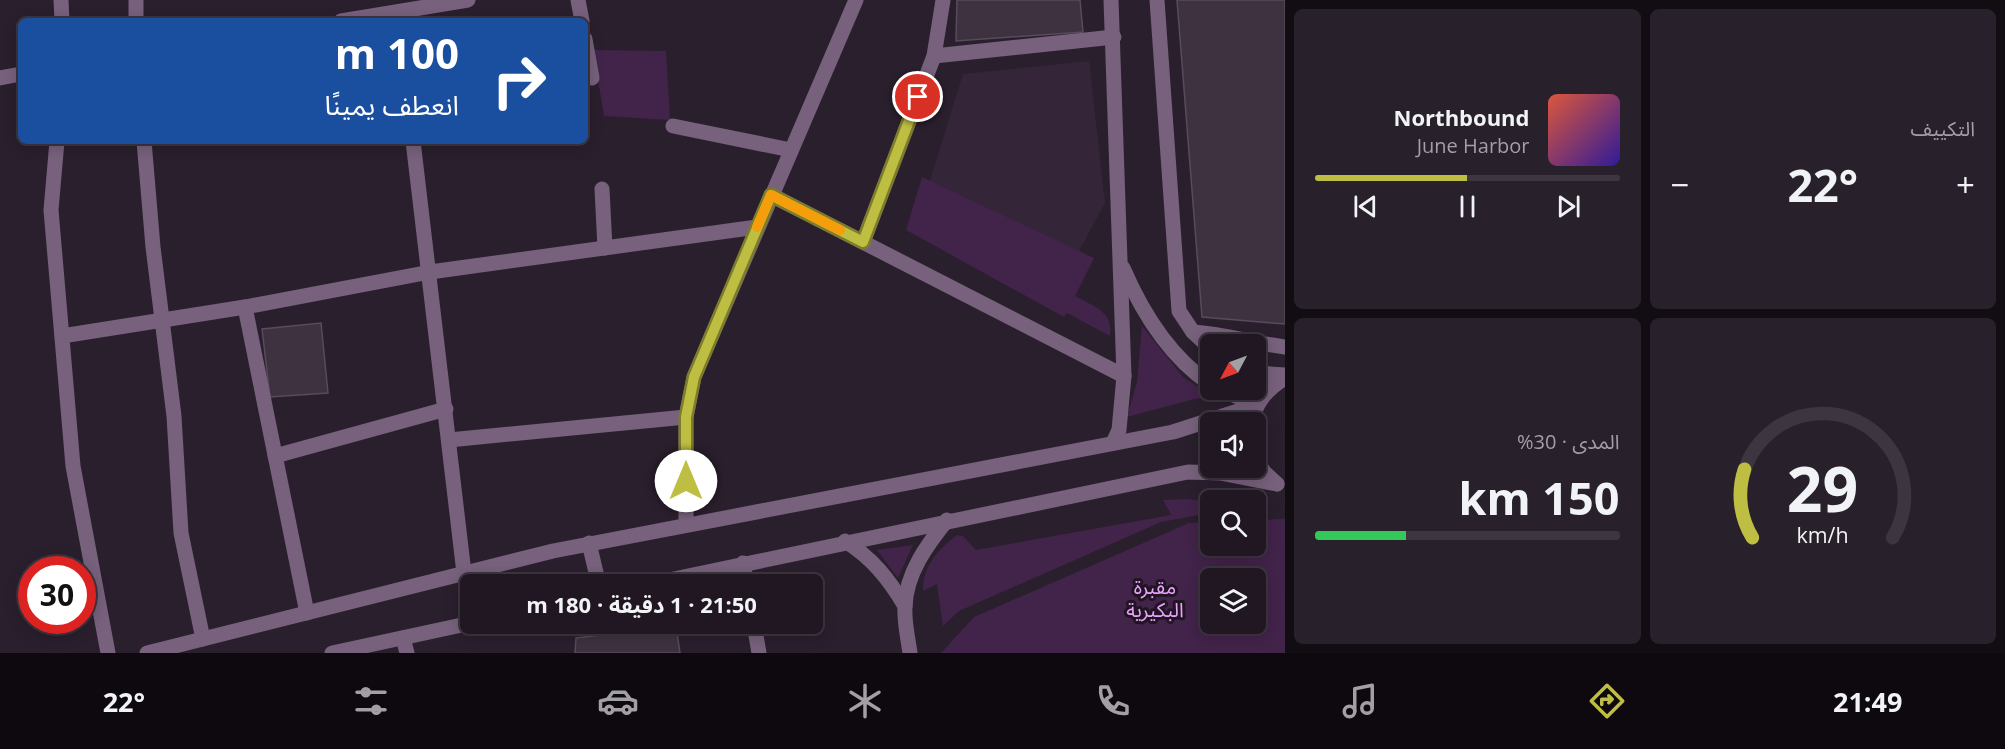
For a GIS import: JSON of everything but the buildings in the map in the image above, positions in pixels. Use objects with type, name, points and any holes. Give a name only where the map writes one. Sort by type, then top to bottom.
[{"type":"street","points":[[61,0],[62,18]]},
{"type":"street","points":[[136,0],[136,18]]},
{"type":"street","points":[[358,18],[468,0]]},
{"type":"street","points":[[578,0],[581,18]]},
{"type":"street","points":[[686,524],[686,417],[694,377],[856,0]]},
{"type":"street","points":[[863,242],[934,56],[943,0]]},
{"type":"street","points":[[1111,0],[1124,376],[1119,430],[1113,443]]},
{"type":"street","points":[[1157,0],[1179,310],[1192,332],[1200,339]]},
{"type":"street","points":[[934,56],[1114,37]]},
{"type":"street","points":[[588,56],[592,78]]},
{"type":"street","points":[[0,78],[18,75]]},
{"type":"street","points":[[673,126],[791,150]]},
{"type":"street","points":[[57,144],[51,210],[73,466],[108,653]]},
{"type":"street","points":[[144,144],[174,416],[181,533],[202,639]]},
{"type":"street","points":[[413,144],[464,573]]},
{"type":"street","points":[[602,189],[605,248]]},
{"type":"street","points":[[771,195],[1124,376]]},
{"type":"street","points":[[62,336],[245,307],[430,272],[757,227]]},
{"type":"street","points":[[1120,263],[1155,328],[1191,371],[1200,377]]},
{"type":"street","points":[[245,307],[307,613]]},
{"type":"street","points":[[1192,332],[1222,334],[1242,342],[1285,347]]},
{"type":"street","points":[[1266,374],[1285,377]]},
{"type":"street","points":[[1255,412],[1268,390],[1285,377]]},
{"type":"street","points":[[1245,400],[1257,405]]},
{"type":"street","points":[[147,653],[589,543],[1173,432],[1257,405]]},
{"type":"street","points":[[275,456],[446,409]]},
{"type":"street","points":[[449,440],[686,417]]},
{"type":"street","points":[[694,574],[1188,472],[1230,474],[1281,486]]},
{"type":"street","points":[[1266,474],[1281,486]]},
{"type":"street","points":[[910,653],[905,606],[914,568],[927,544],[947,520]]},
{"type":"street","points":[[845,541],[866,554],[888,578],[905,606]]},
{"type":"street","points":[[589,543],[596,574]]},
{"type":"street","points":[[743,563],[745,574]]},
{"type":"street","points":[[332,653],[460,625]]},
{"type":"street","points":[[756,634],[759,653]]},
{"type":"street","points":[[403,638],[407,653]]},
{"type":"shaded area","points":[[1089,61],[1105,203],[1077,255],[928,187],[963,74]]},
{"type":"green space","points":[[593,50],[666,51],[670,120],[604,116]]},
{"type":"green space","points":[[922,177],[1094,258],[1075,296],[1101,310],[1109,321],[1110,336],[1067,313],[1064,317],[906,230]]},
{"type":"green space","points":[[1142,326],[1183,377],[1200,388],[1200,398],[1127,417],[1137,382]]},
{"type":"green space","points":[[1163,500],[1200,501],[1200,515],[1161,522],[959,611],[943,626],[937,584],[923,591],[925,574],[933,559],[957,535],[963,536],[976,550],[1171,515]]},
{"type":"green space","name":"مقبرة البكيرية","points":[[1285,519],[1285,653],[941,653],[974,617],[1189,523],[1200,522],[1200,556],[1266,556],[1266,520]]},
{"type":"green space","points":[[913,545],[898,578],[877,550]]},
{"type":"slow traffic","points":[[757,227],[771,195],[840,230]]},
{"type":"route","points":[[686,481],[686,417],[694,377],[771,195],[863,242],[918,97]]}]
